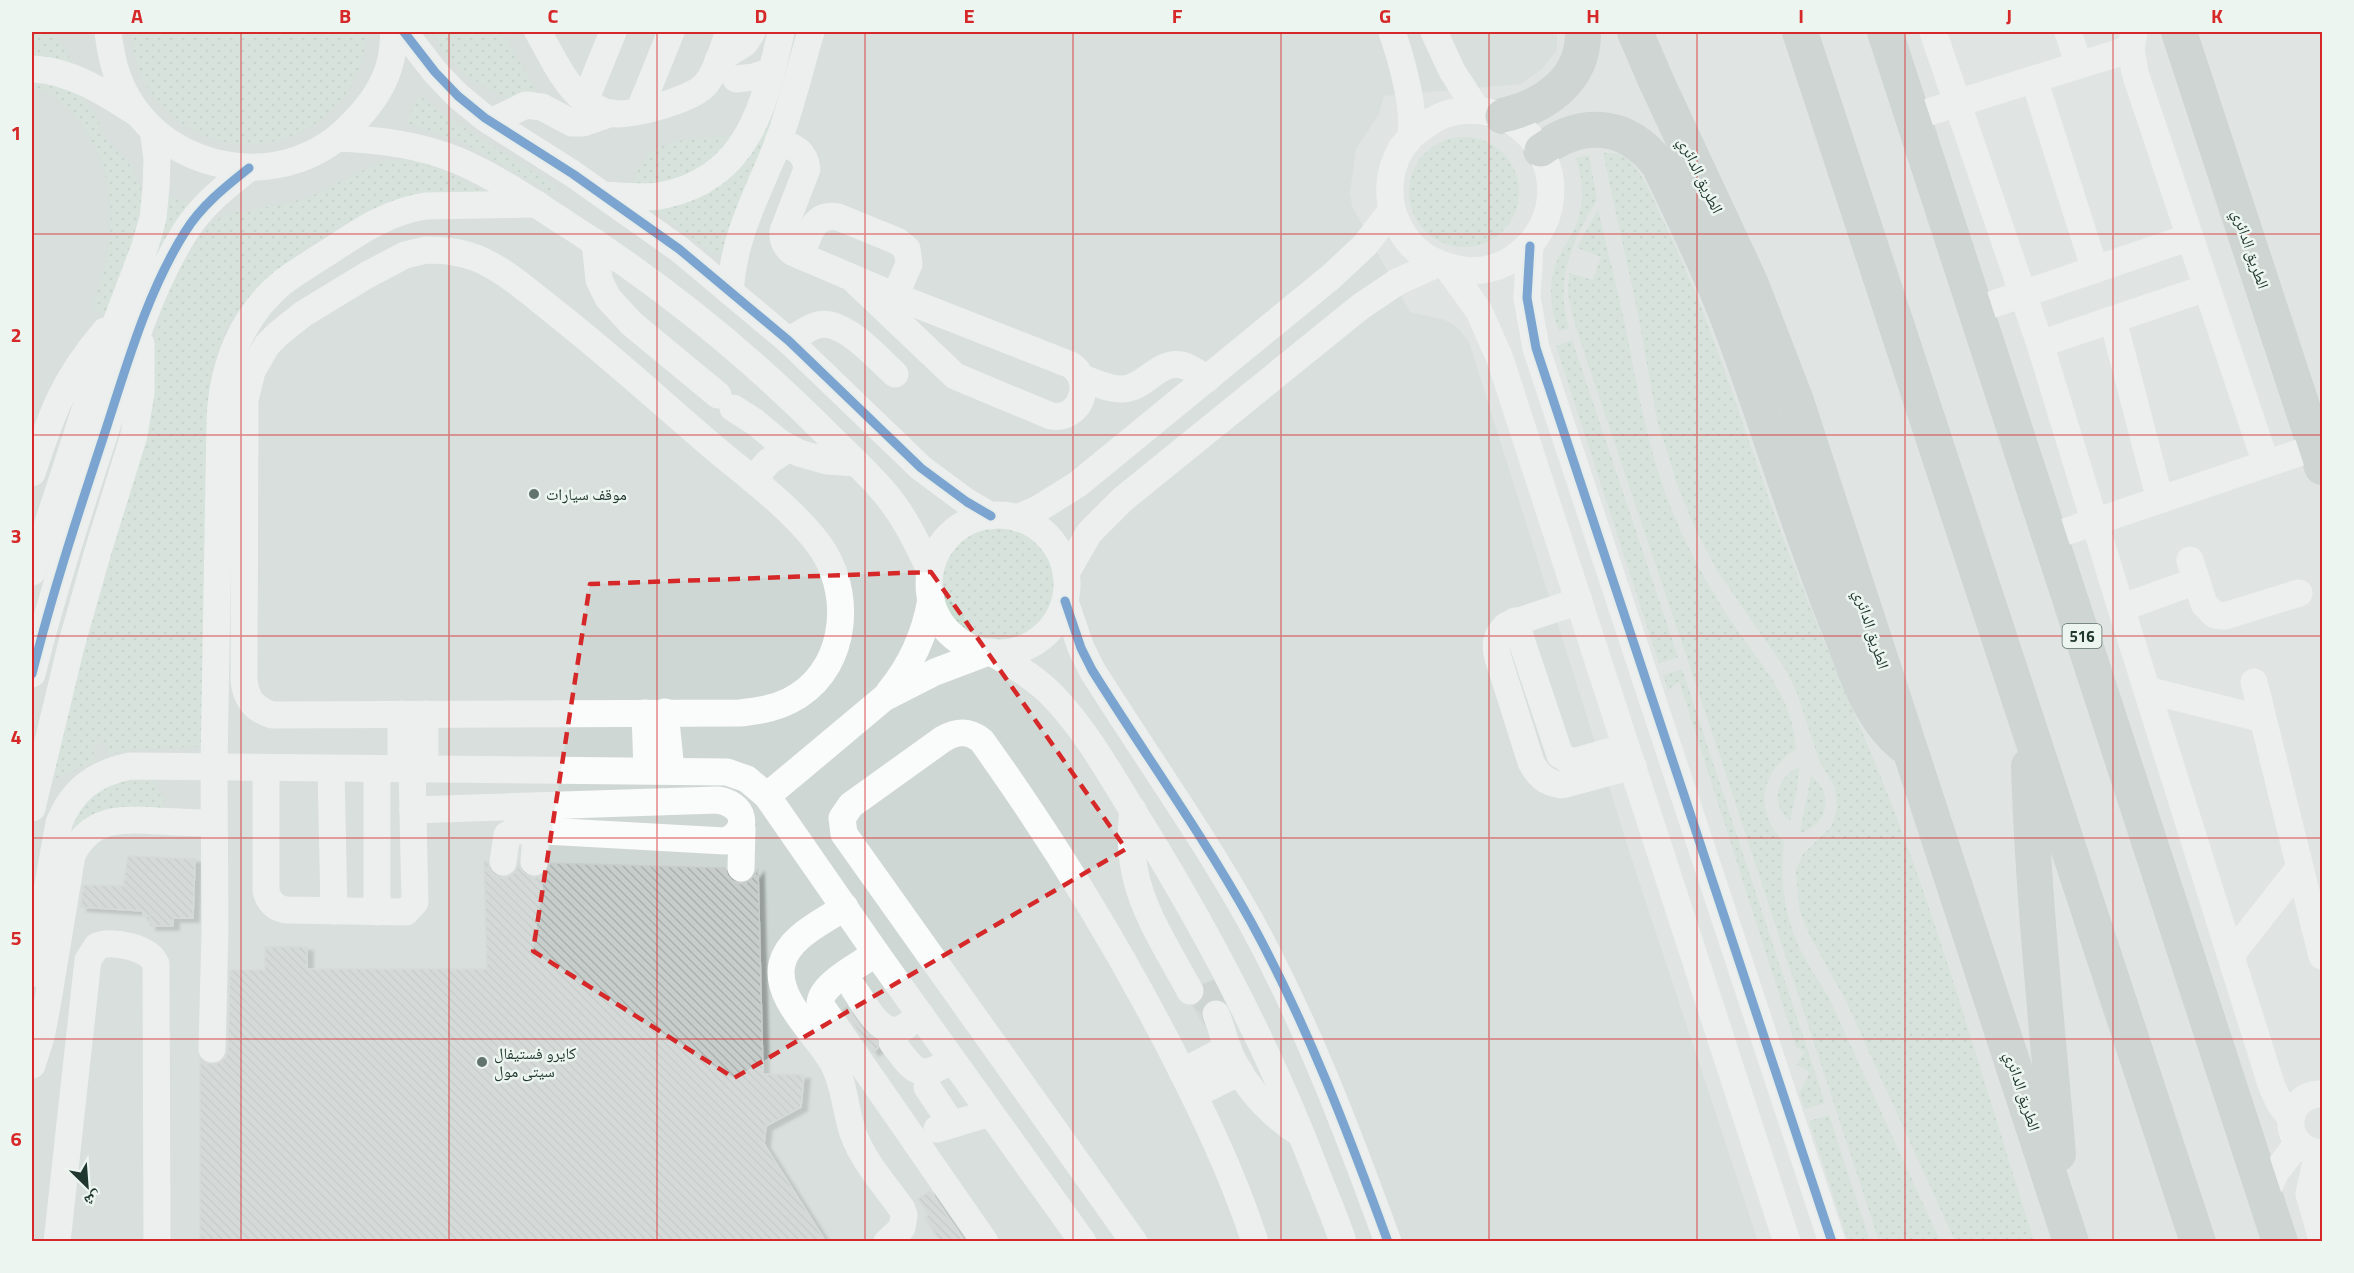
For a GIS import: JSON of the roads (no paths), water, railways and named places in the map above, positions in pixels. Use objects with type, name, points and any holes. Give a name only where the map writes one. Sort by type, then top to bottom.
[{"type":"highway","points":[[1489,113],[1537,105],[1560,87],[1580,54],[1583,32]]},
{"type":"highway","name":"الطريق الدائري","points":[[1635,32],[1723,220],[1774,341],[1800,411],[2067,1227]]},
{"type":"highway","points":[[1800,32],[2198,1242]]},
{"type":"highway","name":"516","points":[[1885,32],[2280,1242]]},
{"type":"highway","name":"الطريق الدائري","points":[[2179,32],[2319,457]]},
{"type":"highway","points":[[1541,150],[1559,138],[1579,131],[1606,130],[1631,139],[1646,150],[1659,165],[1698,244],[1733,330],[1819,578],[1873,709],[1880,723],[1904,745],[1914,758]]},
{"type":"highway","points":[[2027,725],[2045,1009],[2067,1227]]},
{"type":"street","points":[[32,69],[45,70],[90,86],[146,122],[181,151],[214,164],[249,168],[281,166],[312,155],[339,138],[371,105],[390,63],[394,32]]},
{"type":"street","points":[[405,32],[435,72],[458,96],[491,122],[604,195],[679,249],[789,342],[921,468],[959,496],[1004,517],[1038,528],[1055,544],[1066,573],[1065,601],[1058,619],[1045,634],[1029,646],[1010,652],[989,652],[935,672],[884,698],[767,796]]},
{"type":"street","points":[[585,100],[613,32]]},
{"type":"street","points":[[639,111],[671,32]]},
{"type":"street","points":[[491,122],[526,105],[542,107],[572,123],[583,123],[612,113],[639,111],[695,93],[709,80],[729,32]]},
{"type":"street","points":[[718,60],[745,43],[752,32]]},
{"type":"street","points":[[604,195],[662,196],[688,188],[711,176],[732,158],[748,137],[759,113],[781,32]]},
{"type":"street","points":[[730,292],[740,233],[778,141],[811,32]]},
{"type":"street","points":[[1392,32],[1406,82],[1411,136]]},
{"type":"street","points":[[1434,32],[1452,71],[1489,113],[1524,130],[1541,150],[1549,169],[1550,179],[1550,210],[1542,229],[1530,246],[1512,260],[1492,268],[1470,271],[1442,266],[1421,255],[1408,242],[1398,226],[1392,210],[1390,178],[1395,163],[1411,136],[1430,121],[1453,112],[1489,113]]},
{"type":"street","points":[[1932,32],[2040,344],[2272,1087],[2280,1104],[2307,1142]]},
{"type":"street","points":[[2068,32],[2079,65]]},
{"type":"street","points":[[32,674],[67,546],[121,383],[129,322],[153,218],[157,159],[146,122],[116,76],[105,36]]},
{"type":"street","points":[[550,39],[566,79],[585,100],[612,113]]},
{"type":"street","points":[[1912,117],[2079,65],[2133,40],[2135,73],[2266,464]]},
{"type":"street","points":[[736,80],[771,72]]},
{"type":"street","points":[[2034,79],[2095,270]]},
{"type":"street","points":[[339,138],[400,143],[430,151],[477,170],[537,204],[667,294],[736,349],[802,409],[885,493],[902,517],[930,570]]},
{"type":"street","points":[[778,141],[801,152],[806,162],[805,176],[785,225],[783,237],[787,248],[895,296],[1071,365],[1082,378],[1084,390],[1076,408],[1066,416],[1058,418],[964,381],[943,366],[852,278]]},
{"type":"street","points":[[32,572],[70,448],[129,322],[186,231],[204,207],[249,168]]},
{"type":"street","points":[[212,1049],[220,398],[231,355],[252,315],[283,282],[376,221],[408,209],[425,206],[537,204]]},
{"type":"street","points":[[884,698],[917,650],[931,599],[930,570],[936,554],[946,539],[974,519],[1004,517],[1038,509],[1078,484],[1349,261],[1365,245],[1392,210]]},
{"type":"street","points":[[801,256],[813,225],[829,216],[838,217],[897,242],[907,249],[909,259],[895,296]]},
{"type":"street","points":[[1976,310],[2190,237]]},
{"type":"street","points":[[595,242],[598,280],[608,298],[633,324],[789,448],[813,458],[856,463]]},
{"type":"street","points":[[1530,246],[1527,298],[1536,348],[1832,1242]]},
{"type":"street","points":[[426,250],[441,250],[470,255],[497,269],[604,351],[744,472],[797,522],[823,552],[834,577],[840,604],[839,635],[836,646],[827,665],[814,683],[777,706],[740,712],[655,712],[272,715],[252,704],[246,694],[244,682],[245,400],[252,370],[263,351],[278,334],[303,314],[405,255],[426,250]]},
{"type":"street","points":[[1066,573],[1089,532],[1123,499],[1360,307],[1396,282],[1442,266]]},
{"type":"street","points":[[1442,266],[1474,303],[1491,334],[1787,1242]]},
{"type":"street","points":[[2040,344],[2206,288]]},
{"type":"street","points":[[2113,320],[2160,500]]},
{"type":"street","points":[[32,473],[49,422],[64,387],[85,354],[129,322]]},
{"type":"street","points":[[32,808],[70,646],[134,435],[141,393],[129,322]]},
{"type":"street","points":[[789,342],[811,327],[820,324],[837,326],[895,374]]},
{"type":"street","points":[[1082,378],[1124,389],[1138,385],[1158,370],[1183,365],[1207,378]]},
{"type":"street","points":[[734,403],[755,431],[744,472]]},
{"type":"street","points":[[744,472],[768,462],[789,448]]},
{"type":"street","points":[[2050,537],[2266,464],[2319,457]]},
{"type":"street","points":[[2121,608],[2193,571],[2206,608],[2220,616],[2299,593]]},
{"type":"street","points":[[931,599],[938,618],[962,643],[989,652],[1035,679],[1053,696],[1119,786],[1216,952],[1246,1011],[1301,1134],[1339,1239]]},
{"type":"street","points":[[1065,601],[1081,648],[1092,670],[1249,919],[1290,998],[1327,1079],[1388,1242]]},
{"type":"street","points":[[1579,601],[1515,621],[1560,755],[1570,761],[1630,756]]},
{"type":"street","points":[[2254,682],[2322,956]]},
{"type":"street","points":[[2147,690],[2263,719]]},
{"type":"street","points":[[655,712],[659,770]]},
{"type":"street","points":[[377,912],[413,714]]},
{"type":"street","points":[[1134,1242],[847,839],[842,824],[844,813],[855,801],[943,739],[956,733],[970,734],[982,741],[1068,867],[1129,970],[1188,1083],[1236,1189],[1255,1242]]},
{"type":"street","points":[[32,974],[58,823],[74,795],[99,775],[114,769],[129,766],[727,772],[747,779],[767,796],[909,1000],[1083,1242]]},
{"type":"street","points":[[266,768],[268,897],[275,906],[286,910],[377,912],[406,912],[415,902],[413,817],[404,769]]},
{"type":"street","points":[[331,769],[334,911]]},
{"type":"street","points":[[717,800],[733,804],[741,814],[742,821],[737,834],[725,841],[413,817],[717,800]]},
{"type":"street","points":[[1133,810],[1130,843],[1134,876],[1144,906],[1196,988]]},
{"type":"street","points":[[503,862],[507,835],[514,831],[534,827],[733,819],[741,868]]},
{"type":"street","points":[[32,1065],[41,1037],[72,855],[77,845],[94,828],[116,820],[214,824]]},
{"type":"street","points":[[534,827],[534,862]]},
{"type":"street","points":[[2231,955],[2300,867]]},
{"type":"street","points":[[844,907],[796,941],[785,956],[781,975],[782,987],[838,1073],[849,1121],[858,1144],[902,1209],[904,1215],[902,1228],[887,1242]]},
{"type":"street","points":[[57,1242],[88,960],[97,946],[107,944],[146,951],[154,958],[156,964],[157,1242]]},
{"type":"street","points":[[876,953],[827,987],[820,1004],[984,1241]]},
{"type":"street","points":[[854,989],[878,1022],[888,1030],[899,1030],[909,1000],[938,967]]},
{"type":"street","points":[[1210,1016],[1249,1088],[1270,1112],[1301,1134]]},
{"type":"street","points":[[892,1042],[910,1066],[922,1072],[936,1070],[952,1060]]},
{"type":"street","points":[[1188,1083],[1234,1060]]},
{"type":"street","points":[[927,1087],[944,1126],[990,1113]]},
{"type":"street","points":[[2322,1094],[2307,1097],[2300,1102],[2307,1142],[2309,1194],[2322,1239]]},
{"type":"street","points":[[2265,1196],[2282,1162],[2307,1142]]},
{"type":"street","points":[[1041,1183],[1075,1158]]},
{"type":"tunnel","points":[[1202,985],[1216,1014]]},
{"type":"place","name":"موقف سيارات","points":[[534,494]]},
{"type":"place","name":"كايرو فستيفال سيتى مول","points":[[482,1062]]}]
